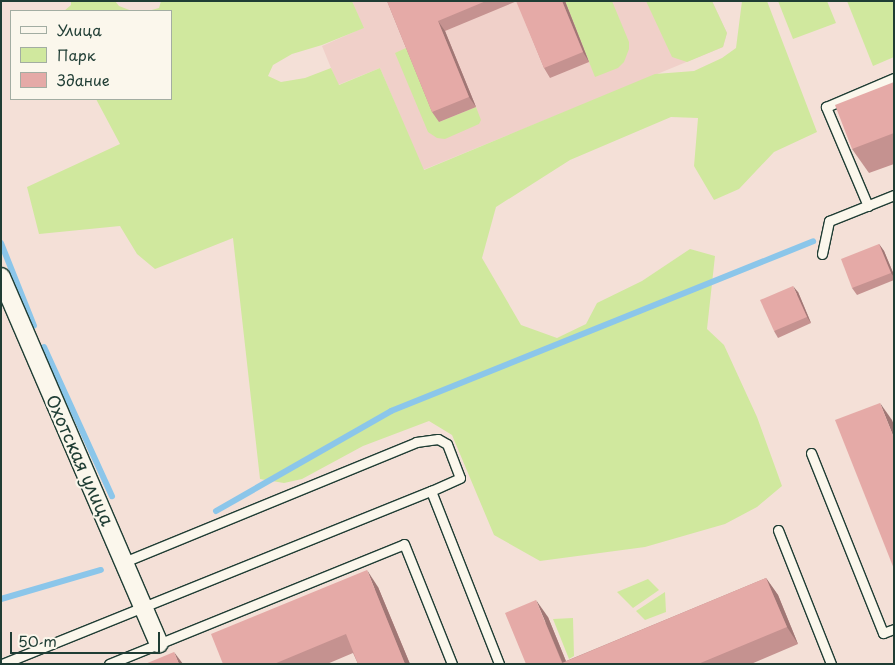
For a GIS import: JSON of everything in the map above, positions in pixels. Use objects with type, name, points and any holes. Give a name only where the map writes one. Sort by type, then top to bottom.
[{"type":"street","name":"Охотская улица","points":[[1,277],[159,643]]},
{"type":"lane","points":[[868,206],[826,106],[894,78]]},
{"type":"lane","points":[[822,254],[829,221],[894,195]]},
{"type":"lane","points":[[2,664],[460,478],[447,444],[438,438],[416,442],[124,562]]},
{"type":"lane","points":[[812,453],[883,633],[894,629]]},
{"type":"lane","points":[[430,490],[499,664]]},
{"type":"lane","points":[[778,530],[831,664]]},
{"type":"lane","points":[[109,664],[404,544],[452,664]]},
{"type":"shaded area","points":[[352,1],[712,1],[727,33],[723,47],[423,170],[380,68],[338,85],[322,46],[363,28]]},
{"type":"green space","points":[[71,1],[115,1],[119,6],[129,10],[65,10],[71,5]]},
{"type":"green space","points":[[161,1],[352,1],[364,28],[322,45],[292,54],[273,65],[268,76],[281,82],[305,78],[331,68],[339,85],[380,68],[424,170],[655,74],[694,71],[722,58],[736,48],[742,1],[767,1],[817,132],[774,152],[739,189],[714,200],[694,166],[698,118],[671,117],[570,160],[496,207],[482,258],[521,325],[557,338],[586,324],[597,303],[642,281],[690,249],[715,256],[707,329],[724,345],[757,417],[782,486],[757,507],[725,524],[645,547],[540,561],[494,535],[452,435],[429,421],[363,446],[302,479],[284,483],[260,479],[233,238],[155,269],[137,254],[120,226],[39,234],[27,187],[120,144],[97,100],[172,100],[172,10],[152,10],[159,8]]},
{"type":"green space","points":[[565,1],[612,1],[629,42],[629,49],[624,62],[618,68],[595,77]]},
{"type":"green space","points":[[646,1],[712,1],[727,33],[723,47],[687,62],[672,57]]},
{"type":"green space","points":[[778,1],[827,1],[836,23],[793,39]]},
{"type":"green space","points":[[847,1],[894,1],[894,57],[873,66]]},
{"type":"green space","points":[[408,47],[439,122],[476,107],[481,120],[479,124],[445,139],[437,138],[428,132],[395,53]]},
{"type":"green space","points":[[648,579],[659,590],[633,608],[617,592]]},
{"type":"green space","points":[[665,592],[666,612],[645,620],[636,611]]},
{"type":"green space","points":[[573,618],[574,656],[569,659],[553,619]]},
{"type":"building","points":[[387,1],[486,1],[438,21],[469,97],[432,112]]},
{"type":"building","points":[[516,1],[562,1],[583,52],[544,68]]},
{"type":"building","points":[[894,82],[894,133],[852,149],[835,105]]},
{"type":"building","points":[[879,244],[891,273],[852,288],[841,259]]},
{"type":"building","points":[[793,286],[807,317],[774,331],[760,300]]},
{"type":"building","points":[[880,403],[894,438],[894,569],[835,420]]},
{"type":"building","points":[[367,570],[405,664],[358,664],[346,634],[274,664],[223,664],[211,634]]},
{"type":"building","points":[[766,578],[787,627],[698,664],[526,664],[505,613],[536,600],[562,663]]},
{"type":"building","points":[[174,652],[179,664],[145,664]]},
{"type":"waterway","points":[[216,511],[391,411],[813,241]]},
{"type":"waterway","points":[[1,243],[34,326]]},
{"type":"waterway","points":[[44,347],[112,496]]},
{"type":"waterway","points":[[1,599],[101,570]]}]
